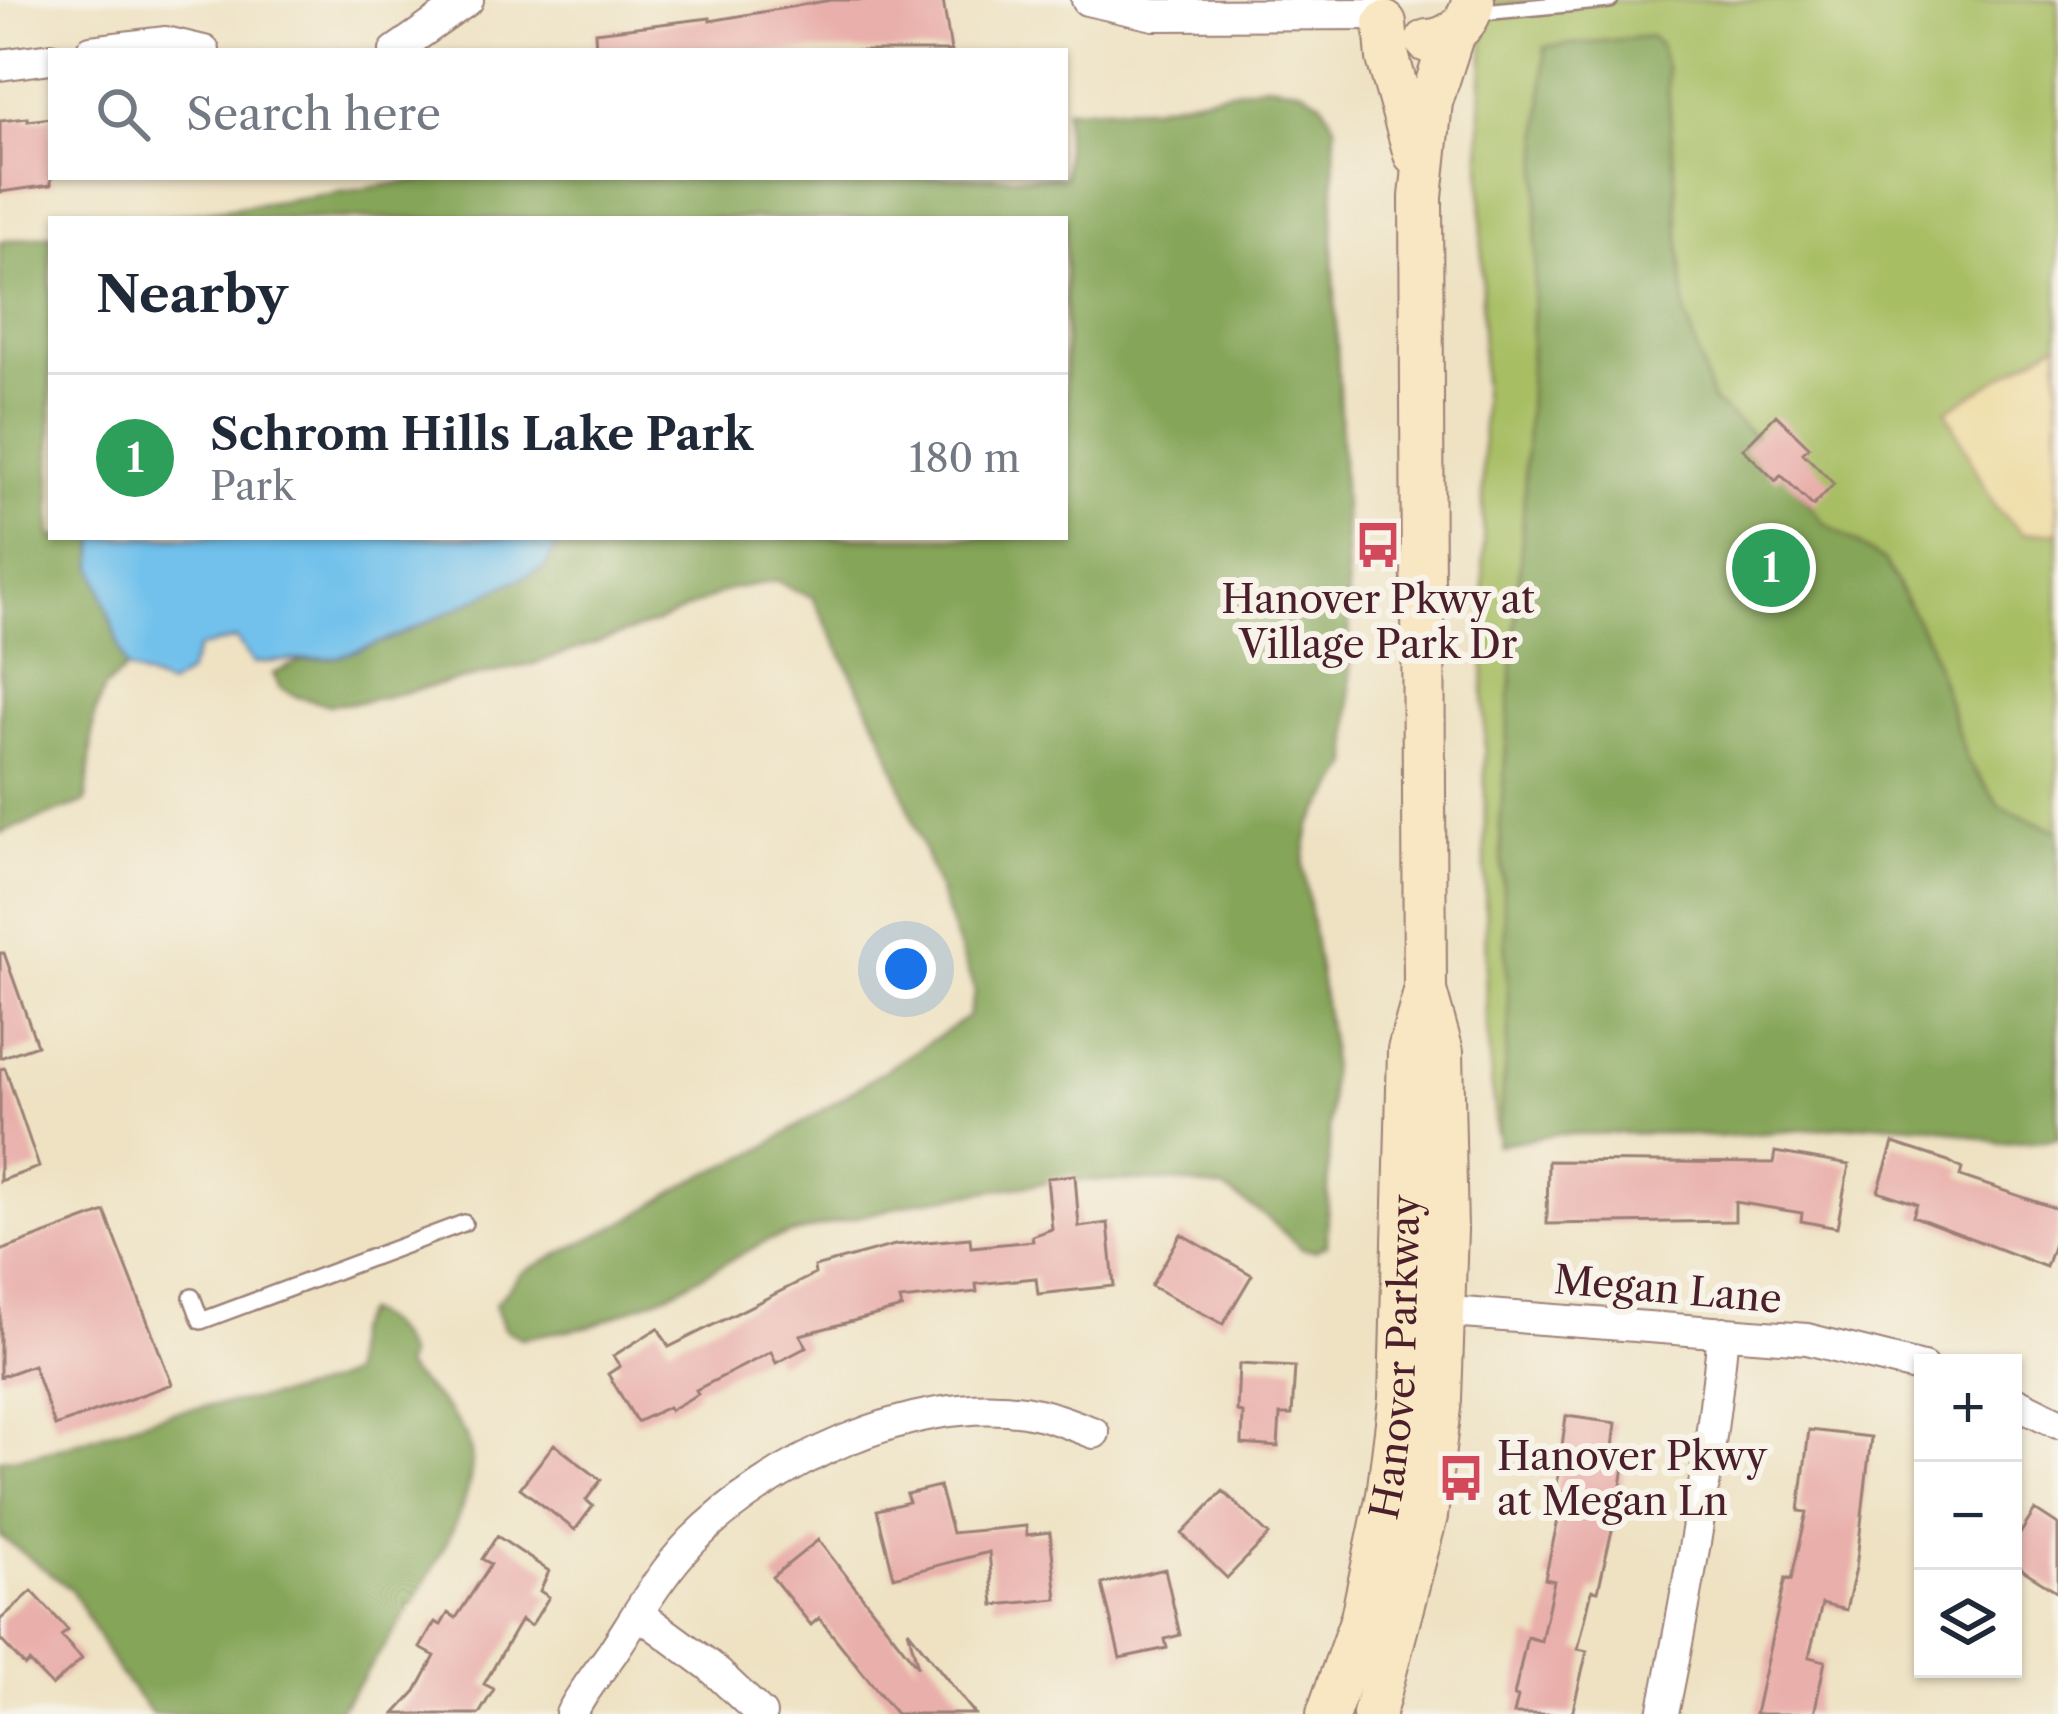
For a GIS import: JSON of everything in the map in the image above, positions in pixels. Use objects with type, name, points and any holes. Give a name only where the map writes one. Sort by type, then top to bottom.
[{"type":"street","points":[[398,48],[468,0]]},
{"type":"street","points":[[1087,0],[1154,16],[1380,12],[1399,36],[1417,42],[1436,41],[1465,16]]},
{"type":"street","name":"Hanover Parkway","points":[[1380,12],[1421,197]]},
{"type":"street","name":"Hanover Parkway","points":[[1328,1714],[1362,1618],[1388,1495],[1400,1399],[1425,1310],[1442,1052],[1425,991],[1421,197],[1431,102],[1465,16]]},
{"type":"street","points":[[116,48],[166,42],[191,48]]},
{"type":"street","points":[[0,65],[48,58]]},
{"type":"street","name":"Hanover Parkway","points":[[1374,1714],[1426,1516],[1441,1399],[1425,1310]]},
{"type":"street","name":"Megan Lane","points":[[1425,1310],[1807,1339],[1914,1366]]},
{"type":"street","points":[[1663,1714],[1691,1578],[1715,1423],[1723,1332]]},
{"type":"street","points":[[2022,1405],[2058,1423]]},
{"type":"street","points":[[571,1714],[690,1544],[735,1501],[836,1442],[923,1417],[1003,1409],[1038,1414],[1094,1433]]},
{"type":"street","points":[[638,1613],[710,1666],[761,1714]]},
{"type":"lane","points":[[1465,16],[1610,0]]},
{"type":"lane","points":[[192,1297],[201,1321],[464,1223]]},
{"type":"green space","points":[[1485,0],[2058,0],[2058,1073],[1496,1133],[1486,1022],[1481,114]]},
{"type":"green space","points":[[1651,36],[1660,45],[1667,71],[1685,313],[1713,402],[1756,436],[1823,522],[1885,562],[1929,643],[1967,760],[2001,807],[2058,831],[2058,1139],[2001,1143],[1928,1126],[1885,1123],[1717,1137],[1555,1134],[1497,1145],[1509,1022],[1500,826],[1522,537],[1545,47]]},
{"type":"green space","points":[[1266,84],[1299,88],[1322,102],[1335,125],[1333,250],[1350,648],[1350,766],[1310,826],[1303,865],[1331,1047],[1327,1245],[1315,1251],[1302,1249],[1264,1215],[1224,1189],[1171,1181],[1063,1180],[920,1201],[768,1240],[672,1292],[591,1326],[521,1338],[504,1329],[495,1304],[521,1273],[636,1216],[695,1179],[759,1151],[968,1017],[975,992],[882,734],[813,598],[776,581],[730,589],[658,622],[533,664],[361,702],[330,705],[298,697],[280,688],[273,674],[301,661],[338,657],[395,637],[545,567],[560,540],[1068,540],[1068,216],[178,216],[421,180],[1068,180],[1068,109],[1151,107]]},
{"type":"green space","points":[[48,235],[48,540],[96,540],[94,566],[126,669],[104,688],[94,717],[86,802],[0,833],[0,242]]},
{"type":"green space","points":[[365,1312],[396,1335],[407,1357],[403,1367],[444,1406],[468,1441],[470,1480],[443,1550],[398,1626],[336,1714],[152,1714],[117,1670],[71,1589],[0,1536],[0,1459],[65,1446],[170,1413],[328,1383],[350,1374],[352,1332]]},
{"type":"sand","points":[[2058,342],[2058,532],[2023,534],[1995,507],[1946,411]]},
{"type":"water","points":[[96,540],[560,540],[545,567],[395,637],[338,657],[253,663],[236,639],[198,648],[187,674],[168,686],[126,669],[94,566]]},
{"type":"building","points":[[831,0],[943,0],[951,48],[596,48],[595,32],[710,21]]},
{"type":"building","points":[[48,118],[51,185],[0,192],[0,121]]},
{"type":"building","points":[[1776,415],[1809,447],[1803,453],[1834,484],[1813,506],[1781,475],[1776,481],[1743,449]]},
{"type":"building","points":[[0,953],[4,953],[37,1045],[0,1058]]},
{"type":"building","points":[[5,1068],[39,1167],[0,1181],[0,1069]]},
{"type":"building","points":[[1893,1143],[1948,1161],[1962,1169],[1960,1176],[2058,1209],[2058,1232],[2046,1267],[1913,1216],[1917,1204],[1878,1191]]},
{"type":"building","points":[[1775,1152],[1849,1165],[1837,1228],[1801,1221],[1802,1213],[1735,1202],[1735,1221],[1547,1224],[1548,1161],[1773,1163]]},
{"type":"building","points":[[1075,1175],[1079,1227],[1108,1223],[1114,1286],[1038,1294],[1036,1278],[976,1284],[977,1292],[900,1300],[902,1308],[800,1335],[807,1347],[776,1363],[771,1352],[696,1390],[698,1394],[670,1410],[637,1422],[608,1374],[620,1366],[613,1356],[658,1328],[669,1347],[815,1274],[814,1267],[895,1245],[970,1238],[971,1247],[1033,1241],[1032,1236],[1052,1229],[1047,1178]]},
{"type":"building","points":[[105,1212],[172,1384],[55,1426],[33,1365],[0,1377],[0,1251]]},
{"type":"building","points":[[1181,1234],[1252,1275],[1223,1324],[1151,1286]]},
{"type":"building","points":[[1239,1364],[1295,1367],[1292,1415],[1280,1415],[1278,1447],[1242,1444],[1243,1413],[1237,1412]]},
{"type":"building","points":[[1566,1416],[1616,1423],[1611,1465],[1624,1466],[1619,1500],[1598,1591],[1592,1590],[1578,1649],[1587,1651],[1572,1714],[1514,1714],[1527,1637],[1541,1641],[1554,1581],[1545,1579],[1564,1492],[1556,1491]]},
{"type":"building","points":[[1809,1430],[1871,1437],[1856,1568],[1846,1610],[1822,1604],[1809,1657],[1825,1661],[1814,1714],[1755,1714],[1785,1578],[1791,1580],[1807,1512],[1799,1511]]},
{"type":"building","points":[[554,1444],[601,1480],[586,1500],[593,1506],[575,1530],[520,1488]]},
{"type":"building","points":[[939,1486],[952,1533],[1026,1526],[1027,1535],[1050,1532],[1057,1599],[994,1605],[989,1552],[894,1577],[877,1510],[909,1502],[906,1494]]},
{"type":"building","points":[[1223,1491],[1269,1535],[1227,1578],[1182,1534]]},
{"type":"building","points":[[2035,1510],[2058,1525],[2058,1592],[2022,1570],[2022,1531]]},
{"type":"building","points":[[497,1536],[549,1571],[540,1591],[549,1597],[531,1626],[521,1620],[484,1684],[494,1689],[479,1714],[395,1714],[416,1691],[435,1656],[420,1648],[435,1622],[441,1625],[448,1613],[456,1618],[491,1564],[482,1559]]},
{"type":"building","points":[[818,1540],[918,1667],[908,1630],[975,1714],[896,1714],[819,1618],[811,1625],[772,1577]]},
{"type":"building","points":[[1165,1569],[1180,1635],[1165,1639],[1167,1648],[1120,1658],[1102,1584]]},
{"type":"building","points":[[32,1591],[68,1630],[61,1636],[82,1659],[52,1686],[0,1639],[0,1620]]},
{"type":"place","name":"Hanover Pkwy at Village Park Dr","points":[[1378,545]]},
{"type":"place","name":"Schrom Hills Lake Park","points":[[1771,568]]},
{"type":"place","name":"Hanover Pkwy at Megan Ln","points":[[1461,1478]]}]
